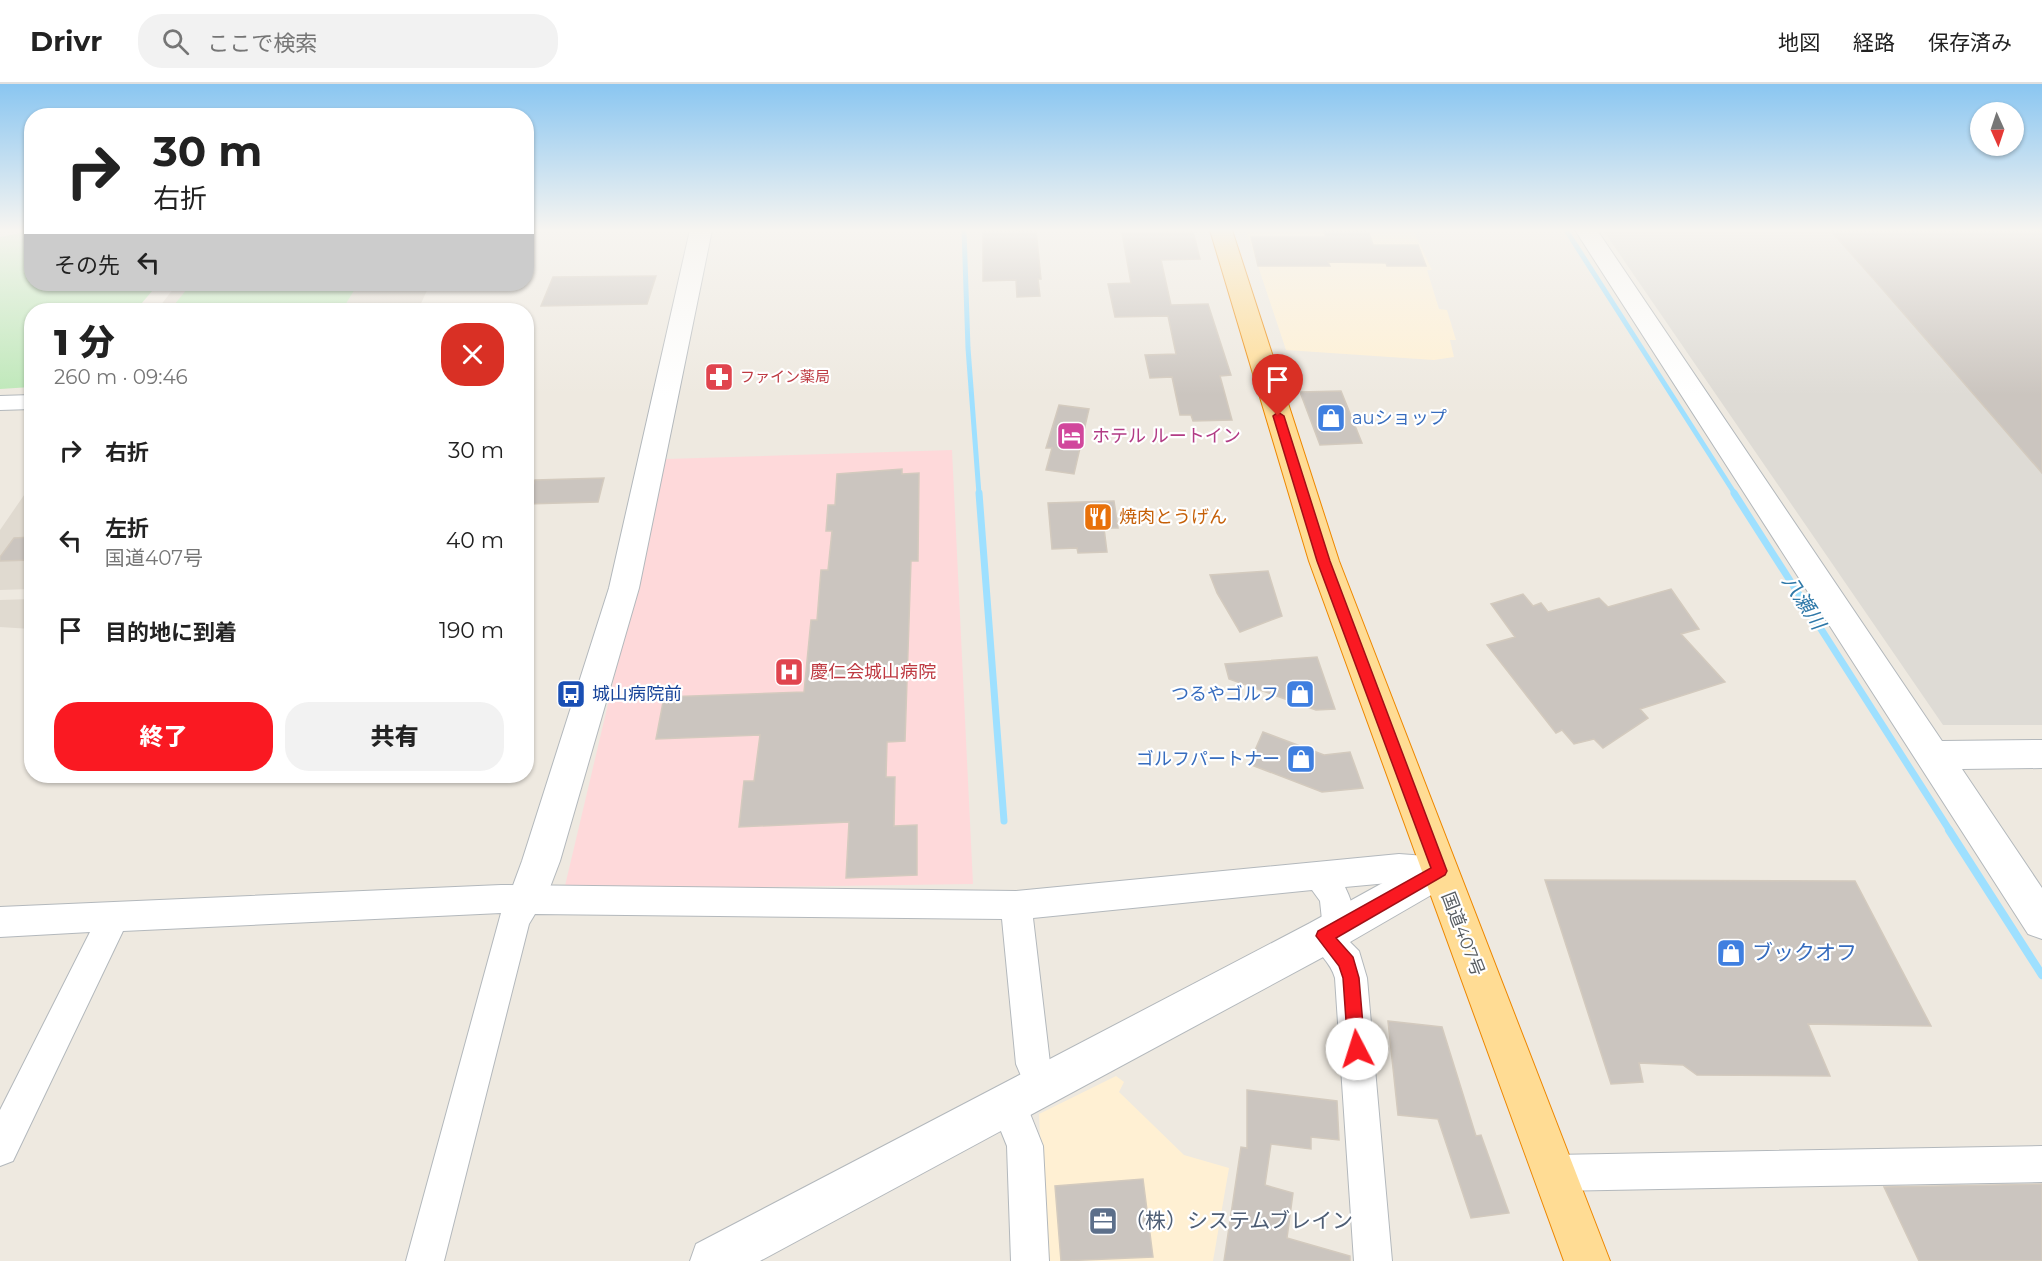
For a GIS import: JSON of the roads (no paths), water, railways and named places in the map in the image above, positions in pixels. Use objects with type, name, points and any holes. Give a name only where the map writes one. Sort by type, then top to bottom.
[{"type":"highway","name":"国道407号","points":[[1238,285],[1324,561],[1587,1261]]},
{"type":"street","points":[[425,1261],[514,919],[527,899],[541,861],[624,588],[688,285]]},
{"type":"street","points":[[1622,285],[2042,921]]},
{"type":"street","points":[[0,403],[24,402]]},
{"type":"street","points":[[1931,755],[2042,754]]},
{"type":"street","points":[[0,922],[113,919],[527,899],[1016,905],[1399,867],[1439,871]]},
{"type":"street","points":[[713,1261],[1330,932],[1439,871]]},
{"type":"street","points":[[1317,875],[1333,890],[1340,912],[1330,932]]},
{"type":"street","points":[[1016,905],[1033,1064],[1025,1095],[1030,1261]]},
{"type":"street","points":[[5,1129],[113,919]]},
{"type":"street","points":[[1330,932],[1347,962],[1351,978],[1373,1261]]},
{"type":"street","points":[[1554,1173],[2042,1164]]},
{"type":"waterway","points":[[966,285],[968,348],[979,494]]},
{"type":"waterway","name":"八瀬川","points":[[1601,285],[1735,494]]},
{"type":"waterway","points":[[979,493],[1004,821]]},
{"type":"waterway","name":"八瀬川","points":[[1734,493],[1950,831]]},
{"type":"waterway","name":"八瀬川","points":[[1949,830],[2042,975]]},
{"type":"place","name":"ファイン薬局","points":[[719,377]]},
{"type":"place","name":"auショップ","points":[[1331,418]]},
{"type":"place","name":"ホテル ルートイン","points":[[1071,436]]},
{"type":"place","name":"焼肉とうげん","points":[[1098,517]]},
{"type":"place","name":"慶仁会城山病院","points":[[789,672]]},
{"type":"place","name":"城山病院前","points":[[571,694]]},
{"type":"place","name":"つるやゴルフ","points":[[1300,694]]},
{"type":"place","name":"ゴルフパートナー","points":[[1301,759]]},
{"type":"place","name":"ブックオフ","points":[[1731,953]]},
{"type":"place","name":"（株）システムブレイン","points":[[1103,1221]]}]
